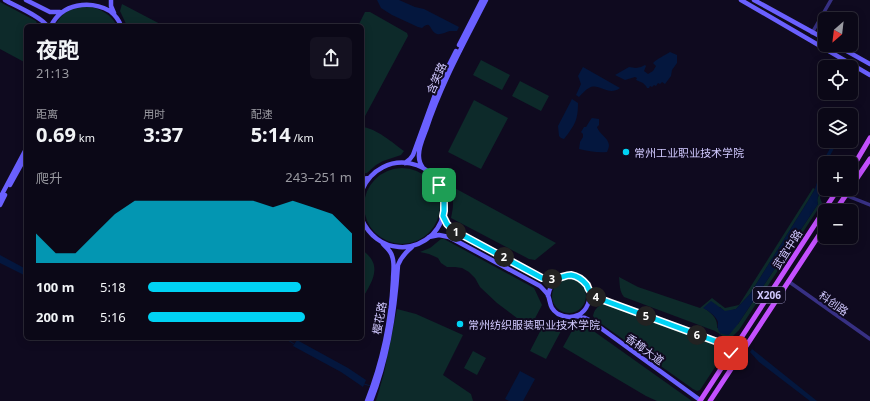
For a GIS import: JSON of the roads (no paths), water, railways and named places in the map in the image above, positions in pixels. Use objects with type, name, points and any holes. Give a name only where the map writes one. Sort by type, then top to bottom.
[{"type":"main road","points":[[858,158],[870,138]]},
{"type":"main road","points":[[858,176],[870,159]]},
{"type":"main road","name":"武宜中路","points":[[700,401],[833,196]]},
{"type":"main road","name":"武宜中路","points":[[710,401],[818,236]]},
{"type":"street","points":[[5,0],[46,24]]},
{"type":"street","points":[[26,0],[50,12],[60,12]]},
{"type":"street","points":[[96,3],[102,0]]},
{"type":"street","points":[[111,0],[111,6],[120,24]]},
{"type":"street","name":"含笑路","points":[[405,163],[413,155],[437,89],[482,0]]},
{"type":"street","name":"含笑路","points":[[423,168],[418,156],[432,111],[457,54],[486,0]]},
{"type":"street","points":[[741,0],[870,75]]},
{"type":"street","points":[[754,0],[818,36]]},
{"type":"street","points":[[812,33],[831,0]]},
{"type":"street","points":[[52,24],[60,12],[66,8],[75,4],[86,2],[96,3],[115,15]]},
{"type":"street","points":[[849,52],[870,64]]},
{"type":"street","points":[[0,198],[24,153]]},
{"type":"street","points":[[0,205],[24,160]]},
{"type":"street","points":[[364,186],[368,178],[376,171],[387,165],[405,163],[415,164],[423,168],[435,178],[442,191],[444,211],[438,228],[434,234],[418,244],[409,247],[399,248],[380,241]]},
{"type":"street","points":[[364,179],[368,178]]},
{"type":"street","points":[[848,196],[870,205]]},
{"type":"street","points":[[443,216],[447,224],[453,230],[542,278],[558,279]]},
{"type":"street","name":"樱花路","points":[[364,225],[371,235],[380,241],[392,255],[394,262],[389,315],[371,401]]},
{"type":"street","points":[[429,238],[439,236],[449,237],[540,286],[548,296]]},
{"type":"street","name":"樱花路","points":[[375,383],[388,344],[393,316],[398,265],[404,254],[414,246]]},
{"type":"street","points":[[571,275],[578,277],[584,281],[589,291],[590,294],[587,308],[576,316],[563,316],[557,313],[549,303],[549,289],[552,284],[564,276],[571,275]]},
{"type":"street","name":"科创路","points":[[788,281],[870,339]]},
{"type":"street","points":[[589,291],[596,297],[603,300],[734,348]]},
{"type":"street","name":"香樟大道","points":[[576,316],[591,321],[700,401]]},
{"type":"street","name":"樱花路","points":[[367,401],[373,391]]},
{"type":"water","points":[[377,0],[399,0],[424,9],[459,27],[457,31],[437,34],[434,33],[429,25],[422,28],[418,27],[392,15],[381,8]]},
{"type":"water","points":[[670,52],[677,55],[677,63],[672,70],[671,76],[665,84],[662,82],[660,84],[658,83],[656,86],[654,85],[647,88],[643,83],[636,80],[637,78],[635,77],[625,80],[615,75],[629,67],[636,68],[645,65],[644,71],[648,74],[653,71],[656,66],[653,63]]},
{"type":"water","points":[[583,67],[620,88],[612,91],[593,87],[586,90],[579,97],[576,95],[581,84],[578,76]]},
{"type":"water","points":[[572,99],[578,103],[577,114],[573,126],[564,139],[559,136],[558,126]]},
{"type":"water","points":[[592,118],[599,119],[599,125],[597,127],[608,142],[609,146],[607,152],[579,149],[580,142],[583,137],[581,132]]},
{"type":"water","points":[[830,148],[834,148],[830,156],[826,156]]},
{"type":"water","points":[[818,179],[818,204],[738,324],[729,335],[721,333],[718,329],[718,322],[716,318],[703,308],[711,301],[725,311],[736,309],[750,294],[815,189]]},
{"type":"water","points":[[0,255],[24,268],[24,275],[0,263]]},
{"type":"water","points":[[297,340],[348,368],[366,380],[363,387],[341,372],[293,346]]},
{"type":"water","points":[[752,349],[817,401],[810,401],[759,362],[750,352]]},
{"type":"water","points":[[520,371],[535,379],[523,401],[509,401],[505,399]]},
{"type":"waterway","points":[[717,339],[721,333]]},
{"type":"waterway","points":[[288,340],[294,344]]},
{"type":"waterway","points":[[364,384],[371,386]]},
{"type":"place","name":"常州工业职业技术学院","points":[[626,152]]},
{"type":"place","name":"常州纺织服装职业技术学院","points":[[460,324]]}]
